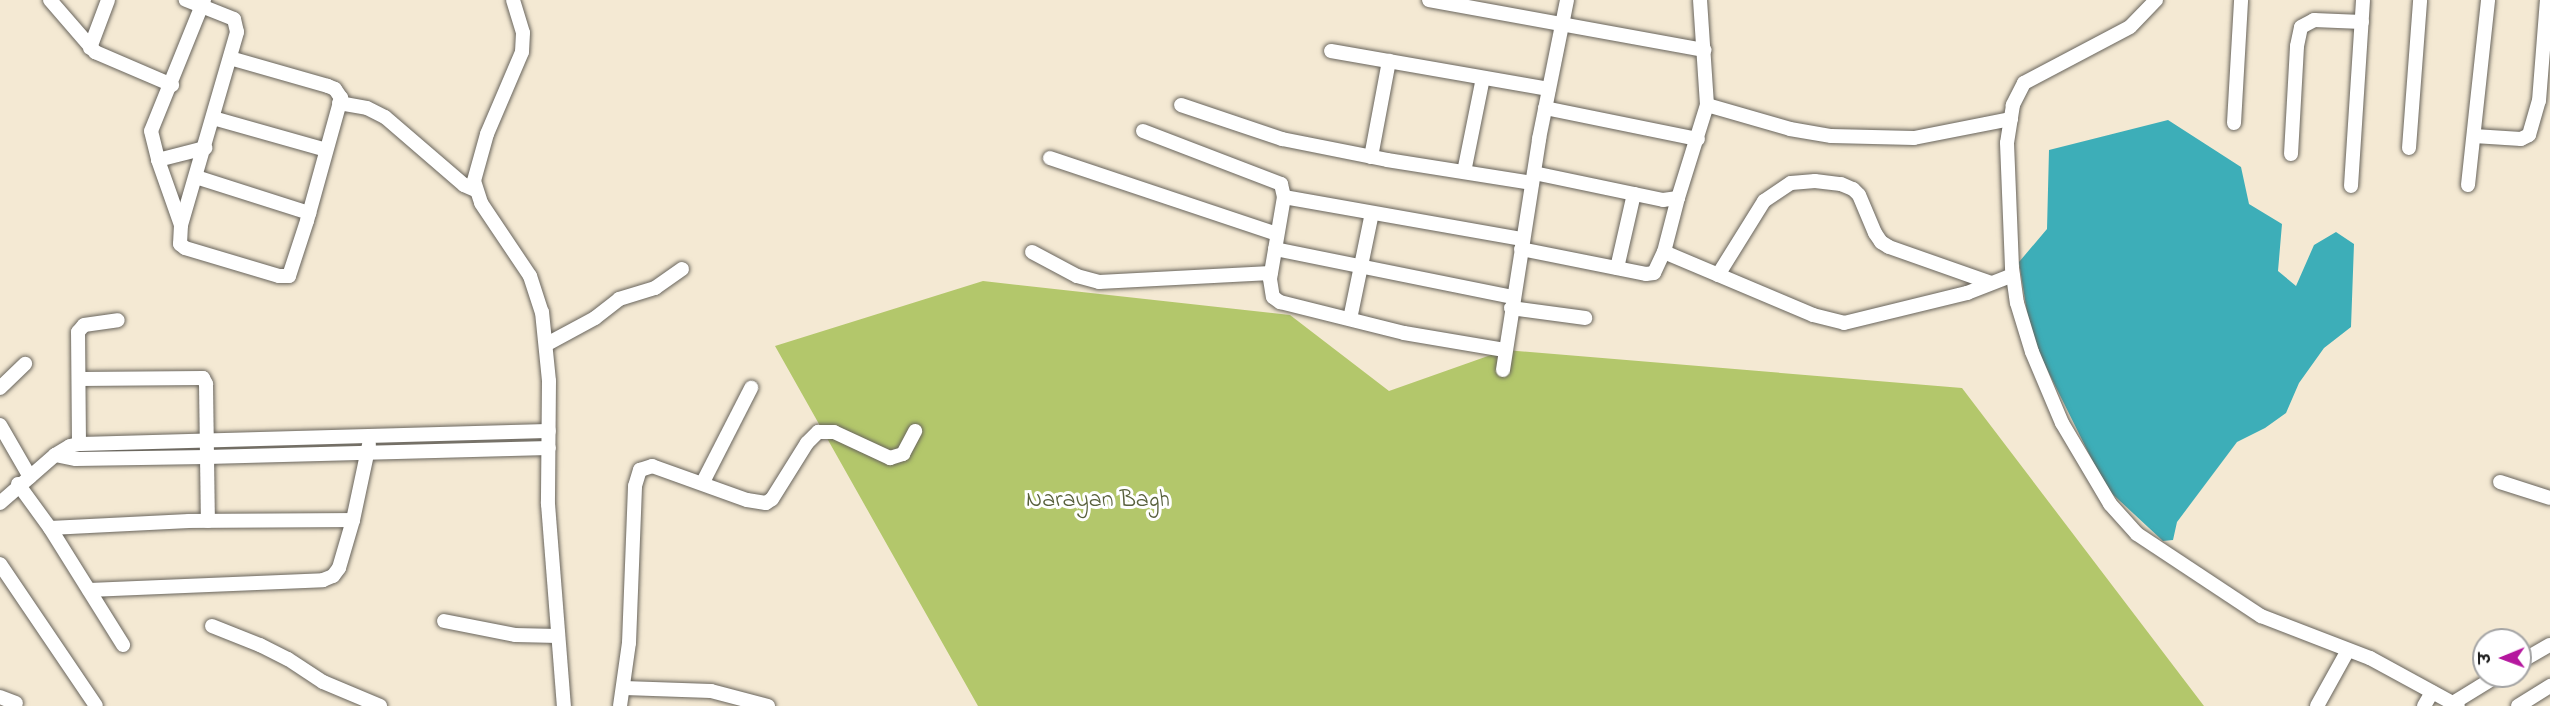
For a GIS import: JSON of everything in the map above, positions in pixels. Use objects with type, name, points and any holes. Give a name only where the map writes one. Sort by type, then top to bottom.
[{"type":"street","points":[[50,0],[90,48],[104,58],[172,85]]},
{"type":"street","points":[[90,48],[108,0]]},
{"type":"street","points":[[186,0],[203,3],[234,20],[237,24],[205,148],[181,225],[180,244],[185,248],[285,276],[291,273],[341,98],[335,88],[230,58]]},
{"type":"street","points":[[513,0],[522,33],[522,52],[477,164],[474,181],[481,203],[530,276],[542,312],[547,344],[548,504],[564,706]]},
{"type":"street","points":[[1429,0],[1704,50]]},
{"type":"street","points":[[1503,370],[1533,178],[1566,0]]},
{"type":"street","points":[[1284,197],[1522,244],[1646,274],[1654,273],[1664,252],[1707,105],[1700,0]]},
{"type":"street","points":[[2156,0],[2130,27],[2024,83],[2018,92],[2011,119],[2007,143],[2013,275],[2021,322],[2062,423],[2110,504],[2124,522],[2136,534],[2241,605],[2279,625],[2370,658],[2456,705],[2480,688]]},
{"type":"street","points":[[2234,123],[2241,0]]},
{"type":"street","points":[[2350,186],[2363,0]]},
{"type":"street","points":[[2409,148],[2420,0]]},
{"type":"street","points":[[2468,185],[2488,0]]},
{"type":"street","points":[[2474,136],[2521,140],[2529,135],[2539,101],[2547,0]]},
{"type":"street","points":[[181,225],[158,160],[151,131],[172,85],[203,3]]},
{"type":"street","points":[[2291,154],[2296,45],[2301,27],[2314,20],[2362,22]]},
{"type":"street","points":[[1331,51],[1549,89]]},
{"type":"street","points":[[1371,157],[1389,61]]},
{"type":"street","points":[[1464,172],[1483,78]]},
{"type":"street","points":[[339,103],[367,108],[385,117],[464,185],[476,190]]},
{"type":"street","points":[[1181,105],[1282,139],[1371,157],[1464,172],[1533,178],[1669,201],[1678,198]]},
{"type":"street","points":[[1707,105],[1790,129],[1832,136],[1914,138],[2011,119]]},
{"type":"street","points":[[1545,108],[1698,139]]},
{"type":"street","points":[[213,118],[326,150]]},
{"type":"street","points":[[1143,131],[1281,184],[1284,197],[1270,289],[1273,297],[1280,302],[1404,333],[1505,350]]},
{"type":"street","points":[[158,160],[205,148]]},
{"type":"street","points":[[1050,158],[1278,234]]},
{"type":"street","points":[[196,177],[309,213]]},
{"type":"street","points":[[1718,275],[1764,201],[1791,183],[1815,181],[1841,184],[1853,189],[1875,233],[1888,247],[1991,283]]},
{"type":"street","points":[[1617,268],[1634,194]]},
{"type":"street","points":[[1350,319],[1372,213]]},
{"type":"street","points":[[1275,249],[1585,318]]},
{"type":"street","points":[[1032,252],[1077,276],[1099,282],[1271,273]]},
{"type":"street","points":[[1664,252],[1814,315],[1844,323],[1936,301],[2013,275]]},
{"type":"street","points":[[547,344],[595,318],[619,299],[655,288],[682,269]]},
{"type":"street","points":[[79,444],[78,332],[84,325],[118,320]]},
{"type":"street","points":[[0,388],[25,364]]},
{"type":"street","points":[[79,379],[201,376],[206,384],[208,521]]},
{"type":"street","points":[[703,482],[751,388]]},
{"type":"street","points":[[0,425],[24,480],[50,528],[123,645]]},
{"type":"street","points":[[0,502],[55,455],[70,446],[79,444],[549,431]]},
{"type":"street","points":[[620,706],[624,687],[636,475],[646,466],[652,466],[703,482],[747,500],[766,503],[772,499],[807,443],[818,432],[834,432],[890,458],[903,454],[915,431]]},
{"type":"street","points":[[89,590],[323,580],[333,576],[339,568],[353,520],[371,437]]},
{"type":"street","points":[[55,455],[76,459],[549,448]]},
{"type":"street","points":[[2500,482],[2550,498]]},
{"type":"street","points":[[50,528],[208,521],[353,520]]},
{"type":"street","points":[[0,564],[96,706]]},
{"type":"street","points":[[444,621],[508,634],[558,636]]},
{"type":"street","points":[[212,626],[270,650],[323,682],[380,706]]},
{"type":"street","points":[[2532,655],[2550,645]]},
{"type":"street","points":[[2318,706],[2348,650]]},
{"type":"street","points":[[2518,706],[2550,686]]},
{"type":"street","points":[[624,687],[711,690],[768,706]]},
{"type":"street","points":[[2424,706],[2432,692]]},
{"type":"street","points":[[0,697],[16,703]]},
{"type":"green space","name":"Narayan Bagh","points":[[983,281],[1290,315],[1389,391],[1505,350],[1962,388],[2204,706],[978,706],[775,346]]},
{"type":"water","points":[[2168,120],[2241,167],[2249,204],[2282,224],[2278,271],[2296,286],[2314,245],[2336,232],[2354,244],[2351,327],[2324,348],[2299,383],[2286,413],[2265,428],[2237,442],[2177,522],[2173,540],[2163,541],[2106,488],[2031,337],[2019,262],[2047,229],[2049,150]]}]
